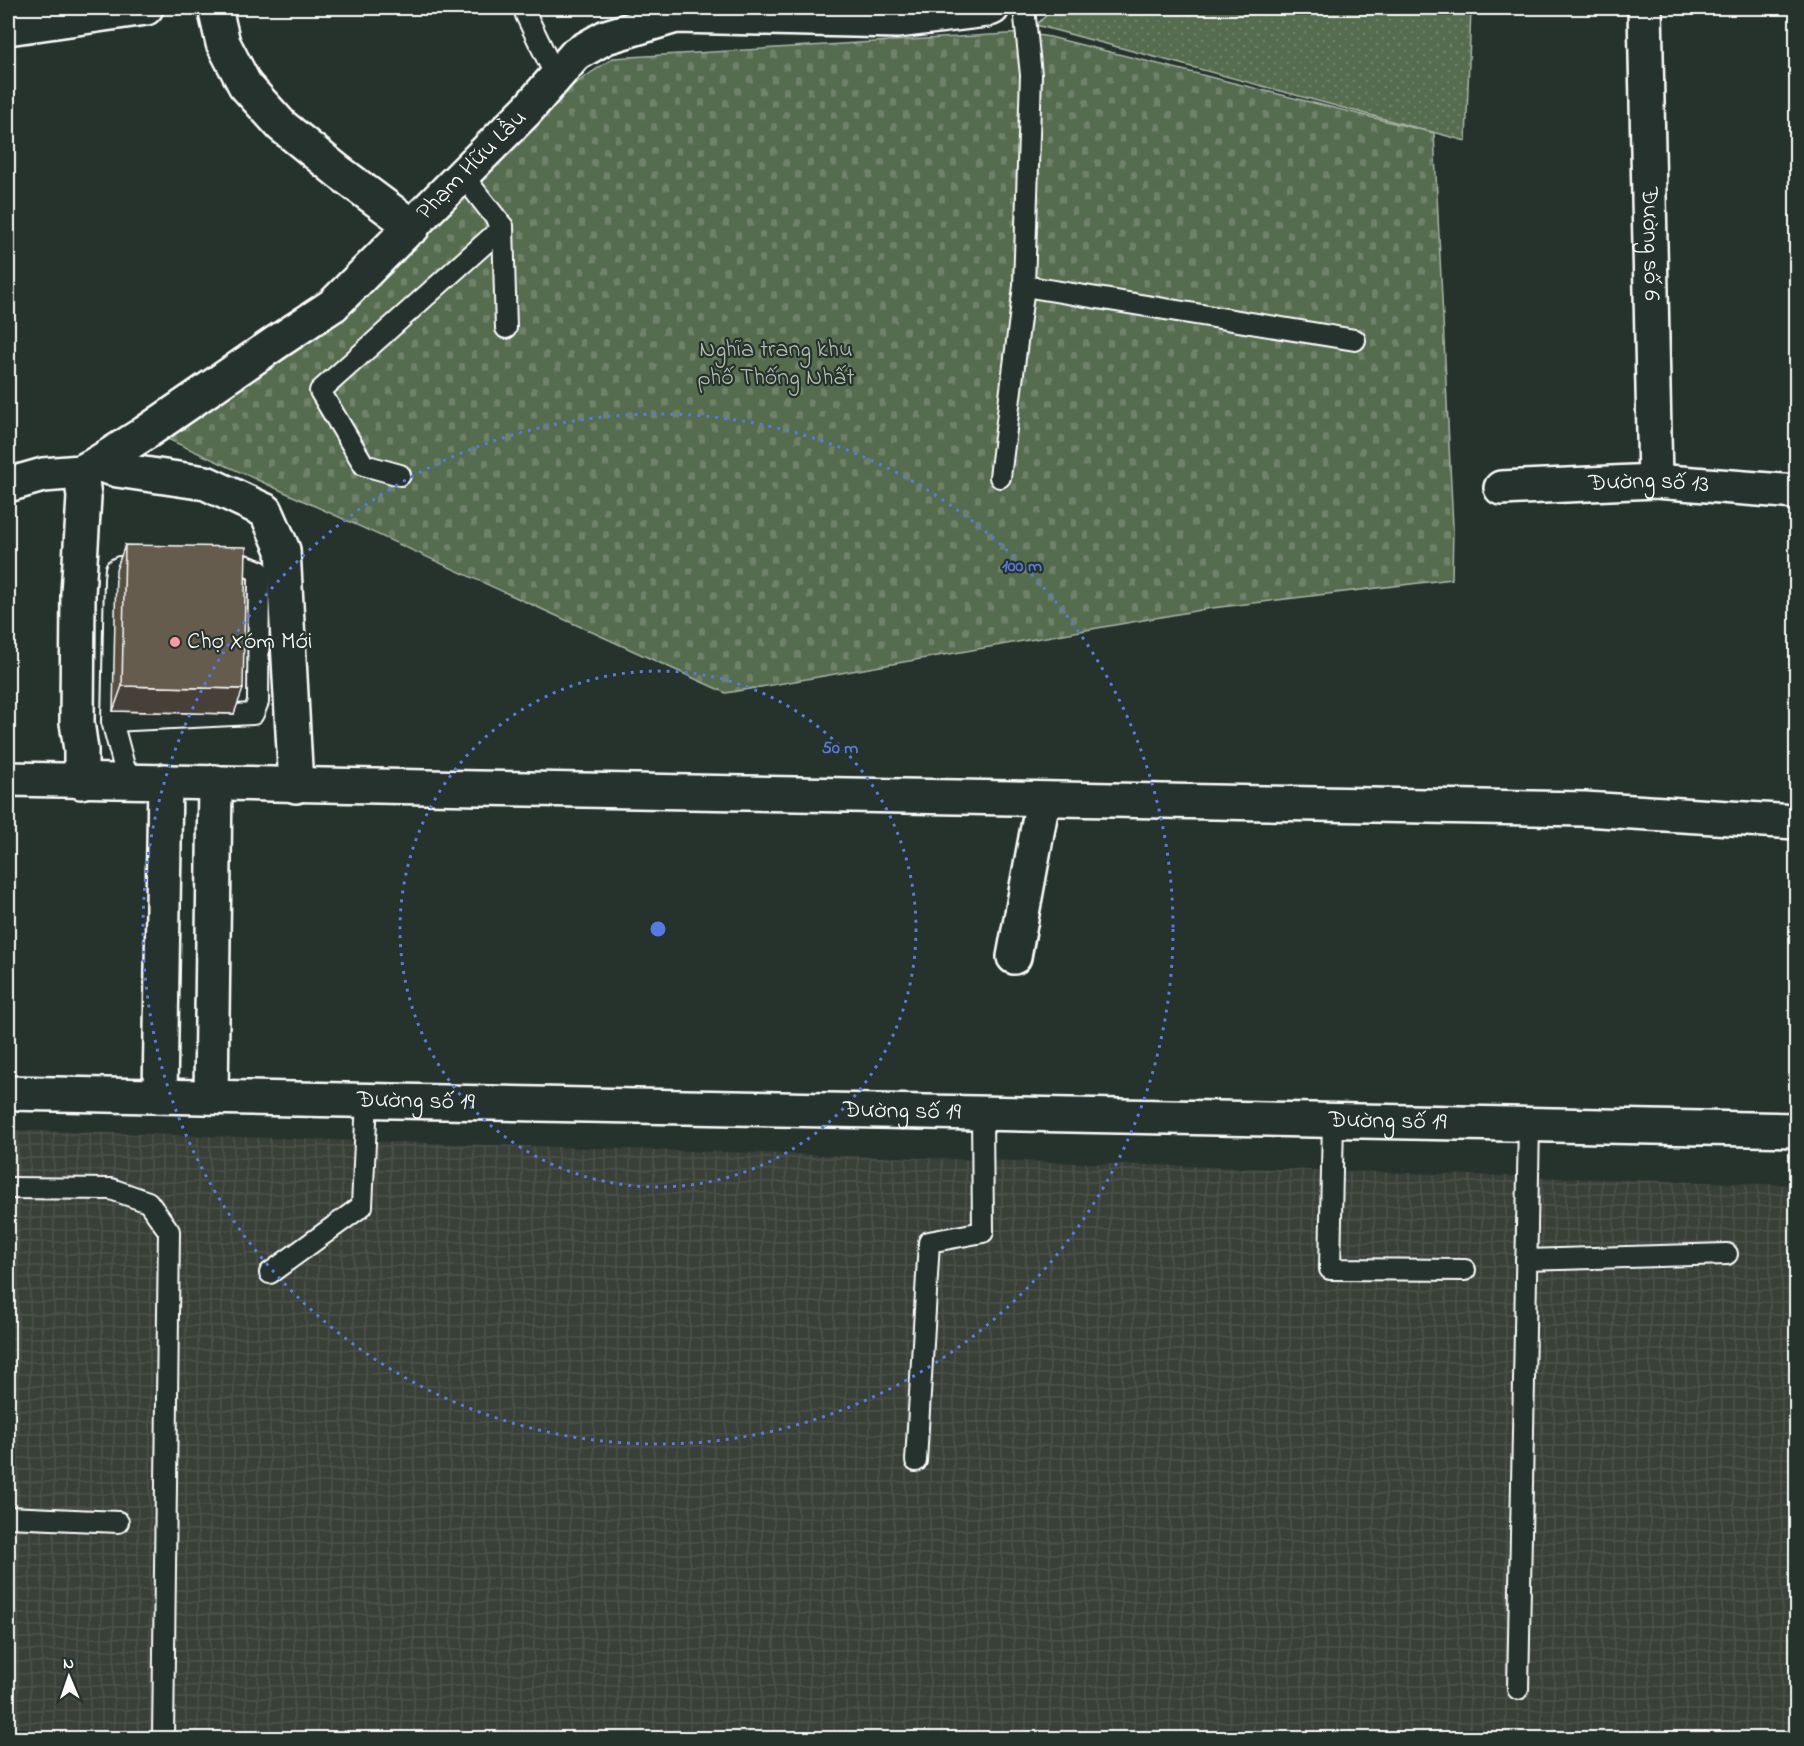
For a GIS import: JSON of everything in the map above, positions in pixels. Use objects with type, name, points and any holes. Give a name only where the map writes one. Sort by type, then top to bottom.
[{"type":"street","points":[[8,28],[146,8]]},
{"type":"street","points":[[215,8],[224,44],[245,85],[282,126],[412,227]]},
{"type":"street","name":"Phạm Hữu Lầu","points":[[8,485],[43,475],[88,468],[145,433],[333,305],[527,110],[576,54],[606,38],[636,17],[897,21],[992,8]]},
{"type":"street","name":"Đường số 6","points":[[1645,8],[1655,480]]},
{"type":"street","points":[[81,782],[77,710],[78,594],[88,468],[206,483],[266,511],[283,549],[296,786]]},
{"type":"street","name":"Đường số 13","points":[[1500,488],[1655,480],[1797,492]]},
{"type":"street","points":[[8,780],[165,781],[296,786],[1584,809],[1797,822]]},
{"type":"street","points":[[160,1096],[165,781]]},
{"type":"street","points":[[211,1097],[215,782]]},
{"type":"street","points":[[1014,957],[1043,800]]},
{"type":"street","name":"Đường số 19","points":[[8,1093],[1797,1130]]},
{"type":"lane","points":[[525,8],[526,15],[556,77]]},
{"type":"lane","points":[[1000,477],[1024,286],[1031,75],[1024,8]]},
{"type":"lane","points":[[463,176],[503,227],[506,328]]},
{"type":"lane","points":[[400,475],[364,465],[320,391],[503,227]]},
{"type":"lane","points":[[1024,286],[1355,340]]},
{"type":"lane","points":[[112,721],[253,714],[258,702],[259,572],[244,565],[199,565]]},
{"type":"lane","points":[[128,781],[112,721],[116,569],[165,566]]},
{"type":"lane","points":[[270,1273],[362,1206],[367,1100]]},
{"type":"lane","points":[[916,1461],[929,1242],[983,1232],[982,1113]]},
{"type":"lane","points":[[1333,1120],[1330,1269],[1465,1270]]},
{"type":"lane","points":[[1518,1689],[1530,1124]]},
{"type":"lane","points":[[8,1188],[111,1189],[148,1202],[169,1230],[163,1738]]},
{"type":"lane","points":[[1526,1260],[1727,1254]]},
{"type":"lane","points":[[8,1517],[118,1522]]},
{"type":"shaded area","points":[[8,1130],[1796,1185],[1796,1738],[8,1738]]},
{"type":"green space","points":[[1054,8],[1471,8],[1466,141],[1036,25]]},
{"type":"green space","name":"Nghĩa trang khu phố Thống Nhất","points":[[1024,33],[1050,37],[1434,133],[1453,527],[1452,579],[1212,608],[726,693],[163,437],[286,357],[395,266],[489,157],[567,89],[613,58]]},
{"type":"building","name":"Chợ Xóm Mới","points":[[125,545],[246,547],[243,689],[122,686]]},
{"type":"place","name":"Chợ Xóm Mới","points":[[175,642]]}]
